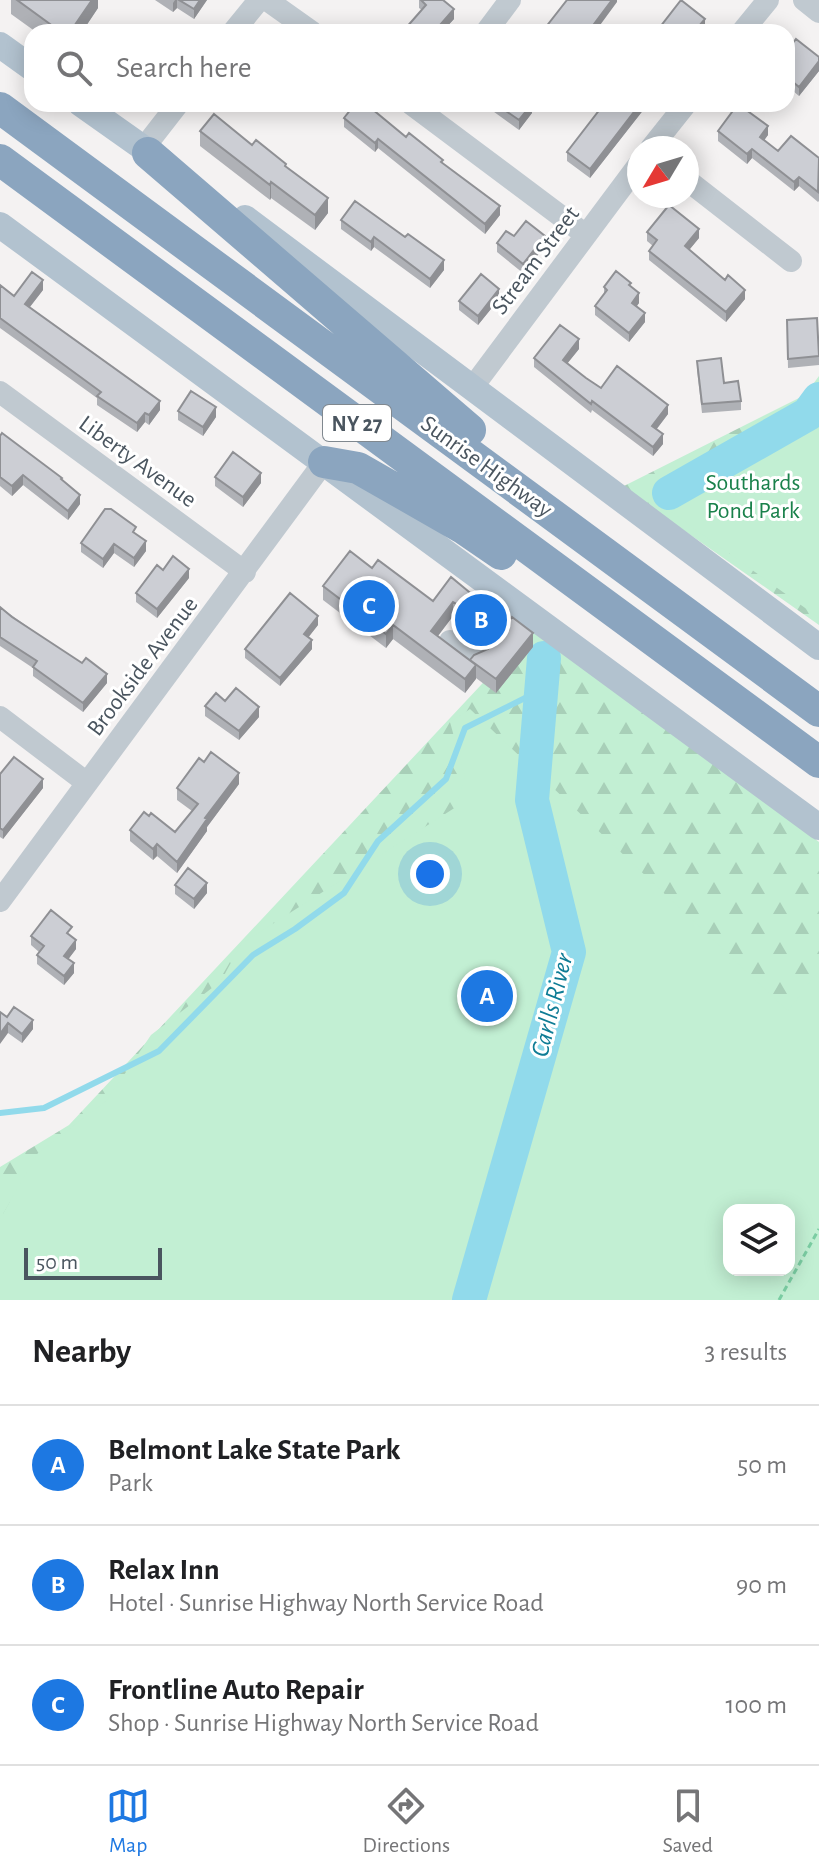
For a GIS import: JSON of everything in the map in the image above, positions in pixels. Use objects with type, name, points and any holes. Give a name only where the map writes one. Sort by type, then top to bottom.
[{"type":"highway","name":"Sunrise Highway","points":[[0,108],[819,711]]},
{"type":"highway","points":[[146,151],[464,425],[566,524]]},
{"type":"highway","name":"Sunrise Highway","points":[[0,160],[819,762]]},
{"type":"highway","points":[[324,462],[358,468],[442,516],[484,542],[568,603],[714,685]]},
{"type":"main road","points":[[0,45],[24,62]]},
{"type":"main road","points":[[92,112],[193,181],[819,647]]},
{"type":"main road","points":[[0,225],[819,827]]},
{"type":"street","points":[[240,24],[259,0]]},
{"type":"street","points":[[267,0],[301,24]]},
{"type":"street","points":[[492,24],[510,0]]},
{"type":"street","points":[[748,24],[768,0]]},
{"type":"street","points":[[804,0],[819,12]]},
{"type":"street","points":[[146,151],[173,112]]},
{"type":"street","points":[[428,112],[586,235]]},
{"type":"street","points":[[661,136],[680,112]]},
{"type":"street","name":"Stream Street","points":[[472,388],[627,180]]},
{"type":"street","points":[[699,189],[791,261]]},
{"type":"street","name":"Liberty Avenue","points":[[0,392],[245,572]]},
{"type":"street","name":"Brookside Avenue","points":[[0,901],[324,462]]},
{"type":"street","points":[[450,641],[470,655],[477,654],[515,603]]},
{"type":"street","points":[[0,717],[87,783]]},
{"type":"path","points":[[779,1300],[819,1229]]},
{"type":"green space","name":"Southards Pond Park","points":[[819,376],[819,625],[622,487],[805,395]]},
{"type":"green space","name":"Southards Pond Park","points":[[819,397],[819,618],[659,503],[694,466],[798,432]]},
{"type":"green space","points":[[538,624],[819,842],[819,1300],[0,1300],[0,1167],[69,1125]]},
{"type":"green space","points":[[470,709],[788,1011],[819,970],[819,1300],[0,1300],[0,1219],[37,1154],[107,1100],[151,1035],[221,981],[241,944],[456,807],[465,777],[450,722]]},
{"type":"building","points":[[17,0],[92,0],[76,24],[50,24]]},
{"type":"building","points":[[179,0],[200,0],[194,9]]},
{"type":"building","points":[[421,0],[443,0],[454,9],[441,24],[409,24],[426,5]]},
{"type":"building","points":[[567,0],[612,0],[594,24],[548,24]]},
{"type":"building","points":[[681,0],[705,19],[701,24],[662,24]]},
{"type":"building","points":[[795,40],[819,57],[799,87],[795,84]]},
{"type":"building","points":[[349,112],[376,112],[406,137],[409,133],[443,160],[441,162],[500,206],[485,224],[378,139],[375,143],[344,118]]},
{"type":"building","points":[[508,112],[526,112],[519,120]]},
{"type":"building","points":[[598,112],[634,112],[590,169],[567,152]]},
{"type":"building","points":[[732,112],[749,112],[768,126],[760,137],[778,151],[791,136],[819,158],[818,192],[799,177],[794,182],[752,149],[747,154],[718,131]]},
{"type":"building","points":[[214,114],[252,145],[256,140],[328,198],[315,215],[200,131]]},
{"type":"building","points":[[355,201],[444,260],[430,279],[374,237],[371,242],[341,220]]},
{"type":"building","points":[[667,208],[673,208],[699,229],[685,246],[725,280],[728,275],[745,290],[726,312],[649,251],[657,240],[647,232]]},
{"type":"building","points":[[526,221],[545,236],[523,264],[497,243],[506,231],[514,236]]},
{"type":"building","points":[[616,271],[639,293],[632,303],[645,313],[629,333],[595,306]]},
{"type":"building","points":[[32,272],[43,280],[25,304],[160,401],[149,415],[145,413],[137,423],[97,396],[101,392],[0,318],[0,285],[14,296]]},
{"type":"building","points":[[481,274],[499,289],[478,316],[459,301]]},
{"type":"building","points":[[817,318],[819,356],[788,359],[787,320]]},
{"type":"building","points":[[560,325],[579,339],[563,360],[586,378],[601,388],[617,366],[668,405],[652,426],[663,434],[653,447],[592,401],[591,404],[534,358]]},
{"type":"building","points":[[721,358],[724,383],[738,381],[741,401],[702,404],[697,361]]},
{"type":"building","points":[[191,391],[216,407],[203,427],[178,411]]},
{"type":"building","points":[[2,433],[80,495],[68,511],[23,475],[12,486],[0,477]]},
{"type":"building","points":[[233,452],[261,473],[243,497],[215,477]]},
{"type":"building","points":[[105,509],[111,509],[136,527],[133,532],[146,541],[134,558],[114,544],[103,559],[81,543]]},
{"type":"building","points":[[350,551],[372,568],[378,560],[433,601],[451,577],[480,601],[484,597],[489,601],[478,616],[453,602],[431,631],[476,665],[465,679],[393,625],[386,634],[323,586]]},
{"type":"building","points":[[173,556],[189,569],[157,609],[136,593],[157,565],[163,570]]},
{"type":"building","points":[[290,593],[318,616],[304,634],[312,640],[280,678],[245,649]]},
{"type":"building","points":[[0,607],[82,663],[86,658],[107,674],[83,703],[33,667],[37,661],[0,637]]},
{"type":"building","points":[[512,617],[533,633],[496,679],[470,660],[488,649]]},
{"type":"building","points":[[236,688],[259,707],[239,731],[205,706],[216,693],[225,701]]},
{"type":"building","points":[[211,752],[239,773],[177,862],[157,844],[153,849],[130,830],[144,812],[149,816],[151,813],[175,832],[198,804],[177,788],[199,758],[204,762]]},
{"type":"building","points":[[14,757],[43,779],[3,830],[0,828],[0,774]]},
{"type":"building","points":[[188,868],[207,883],[194,899],[175,885]]},
{"type":"building","points":[[51,910],[72,927],[67,933],[76,940],[64,956],[74,963],[64,976],[37,955],[44,946],[31,936]]},
{"type":"building","points":[[14,1007],[33,1020],[22,1034],[8,1023],[0,1034],[0,1012],[7,1017]]},
{"type":"waterway","points":[[669,493],[808,414],[819,399]]},
{"type":"waterway","name":"Carlls River","points":[[469,1300],[569,952],[532,800],[544,658]]},
{"type":"waterway","points":[[0,1113],[44,1108],[159,1051],[253,955],[344,893],[378,841],[446,779],[465,728],[541,690]]},
{"type":"place","name":"Frontline Auto Repair","points":[[369,606]]},
{"type":"place","name":"Relax Inn","points":[[481,620]]},
{"type":"place","name":"Belmont Lake State Park","points":[[487,996]]}]
